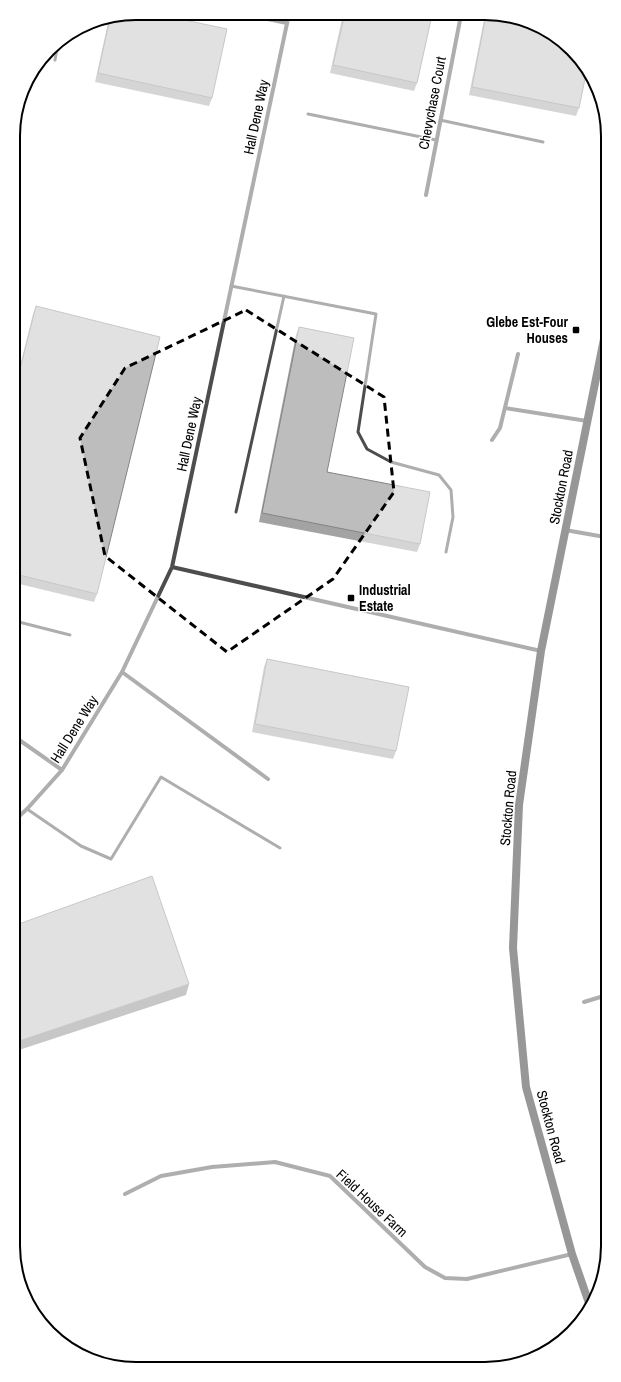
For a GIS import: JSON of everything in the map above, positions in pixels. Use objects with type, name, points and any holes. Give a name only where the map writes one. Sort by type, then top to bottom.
[{"type":"main road","name":"Stockton Road","points":[[588,1299],[572,1254],[526,1087],[513,948],[519,805],[542,651],[601,349]]},
{"type":"street","points":[[273,20],[287,23]]},
{"type":"street","name":"Hall Dene Way","points":[[20,815],[62,770],[122,672],[172,567],[288,20]]},
{"type":"street","name":"Chevychase Court","points":[[426,195],[460,20]]},
{"type":"street","points":[[492,440],[500,428],[518,354]]},
{"type":"street","points":[[505,408],[587,421]]},
{"type":"street","points":[[566,530],[601,536]]},
{"type":"street","points":[[172,567],[542,651]]},
{"type":"street","points":[[122,672],[268,779]]},
{"type":"street","points":[[20,741],[62,770]]},
{"type":"street","points":[[584,1002],[601,997]]},
{"type":"street","name":"Field House Farm","points":[[125,1194],[161,1176],[212,1167],[275,1162],[330,1176],[425,1267],[445,1278],[467,1279],[572,1254]]},
{"type":"lane","points":[[55,60],[56,53]]},
{"type":"lane","points":[[308,114],[436,140]]},
{"type":"lane","points":[[440,120],[543,142]]},
{"type":"lane","points":[[231,286],[376,314],[358,432],[367,449],[391,462],[439,475],[451,490],[453,517],[446,552]]},
{"type":"lane","points":[[236,512],[284,296]]},
{"type":"lane","points":[[20,622],[70,635]]},
{"type":"lane","points":[[27,809],[81,846],[111,859],[160,777],[280,848]]},
{"type":"highlighted area","points":[[246,310],[384,397],[394,492],[333,579],[227,652],[105,556],[80,438],[125,368]]},
{"type":"building","points":[[136,20],[185,20],[227,29],[212,98],[98,73],[109,23]]},
{"type":"building","points":[[344,20],[431,20],[417,83],[333,65]]},
{"type":"building","points":[[485,20],[507,22],[536,32],[561,49],[572,60],[585,78],[579,108],[472,87]]},
{"type":"building","points":[[36,306],[160,337],[97,594],[20,575],[20,369]]},
{"type":"building","points":[[299,327],[354,338],[327,472],[430,492],[420,544],[262,513]]},
{"type":"building","points":[[267,659],[409,687],[396,751],[255,724]]},
{"type":"building","points":[[152,876],[189,984],[20,1041],[20,924]]},
{"type":"place","name":"Glebe Est-Four Houses","points":[[576,330]]},
{"type":"place","name":"Industrial Estate","points":[[351,598]]}]
